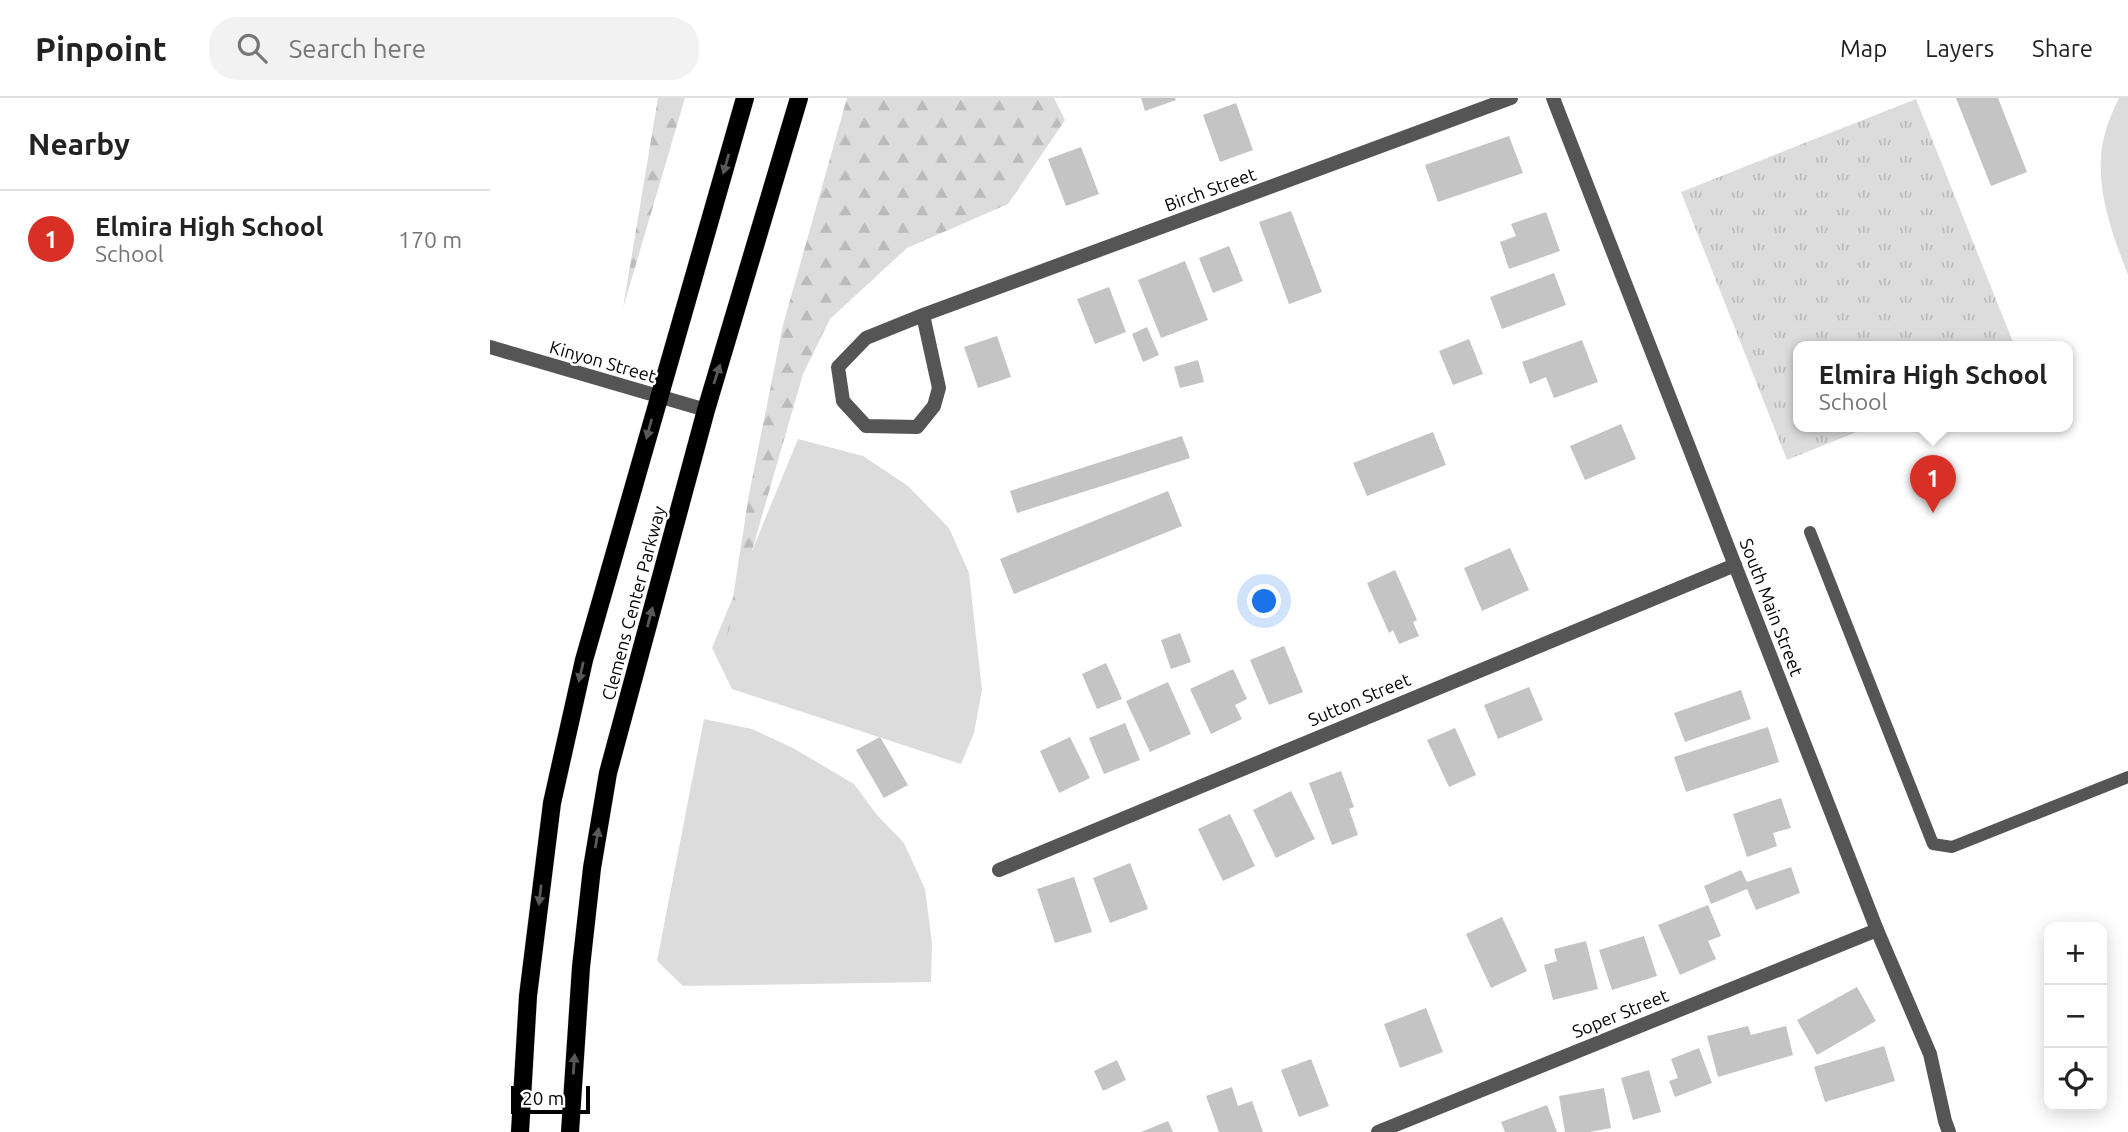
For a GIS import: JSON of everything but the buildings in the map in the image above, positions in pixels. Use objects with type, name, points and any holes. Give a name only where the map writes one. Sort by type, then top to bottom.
[{"type":"main road","name":"Clemens Center Parkway","points":[[520,1132],[528,996],[552,803],[584,660],[745,98]]},
{"type":"main road","name":"Clemens Center Parkway","points":[[570,1132],[590,880],[608,773],[706,410],[799,98]]},
{"type":"street","name":"Birch Street","points":[[923,315],[939,388],[934,406],[917,427],[866,426],[843,401],[838,366],[866,338],[923,315],[1511,98]]},
{"type":"street","name":"South Main Street","points":[[1553,98],[1877,930],[1930,1054],[1949,1132]]},
{"type":"street","name":"Kinyon Street","points":[[490,347],[706,410]]},
{"type":"street","name":"Sutton Street","points":[[999,870],[1735,565]]},
{"type":"street","name":"Soper Street","points":[[1378,1132],[1877,930]]},
{"type":"lane","points":[[1810,533],[1933,844],[1952,847],[2128,777]]},
{"type":"green space","points":[[658,98],[685,98],[623,308]]},
{"type":"green space","points":[[847,98],[1054,98],[1065,120],[1008,204],[907,248],[830,319],[803,374],[727,637],[749,494],[783,325]]},
{"type":"green space","points":[[2119,98],[2128,98],[2128,275],[2105,205],[2101,169],[2105,133]]},
{"type":"green space","points":[[1916,99],[2013,341],[1793,341],[1793,432],[1857,432],[1787,460],[1681,192]]},
{"type":"green space","points":[[798,439],[863,456],[908,486],[949,528],[969,573],[982,690],[974,733],[961,764],[732,689],[712,648]]},
{"type":"green space","points":[[704,719],[752,729],[793,748],[854,784],[877,815],[904,843],[925,889],[932,943],[931,982],[683,986],[657,961]]},
{"type":"place","name":"Elmira High School","points":[[1933,513]]}]
